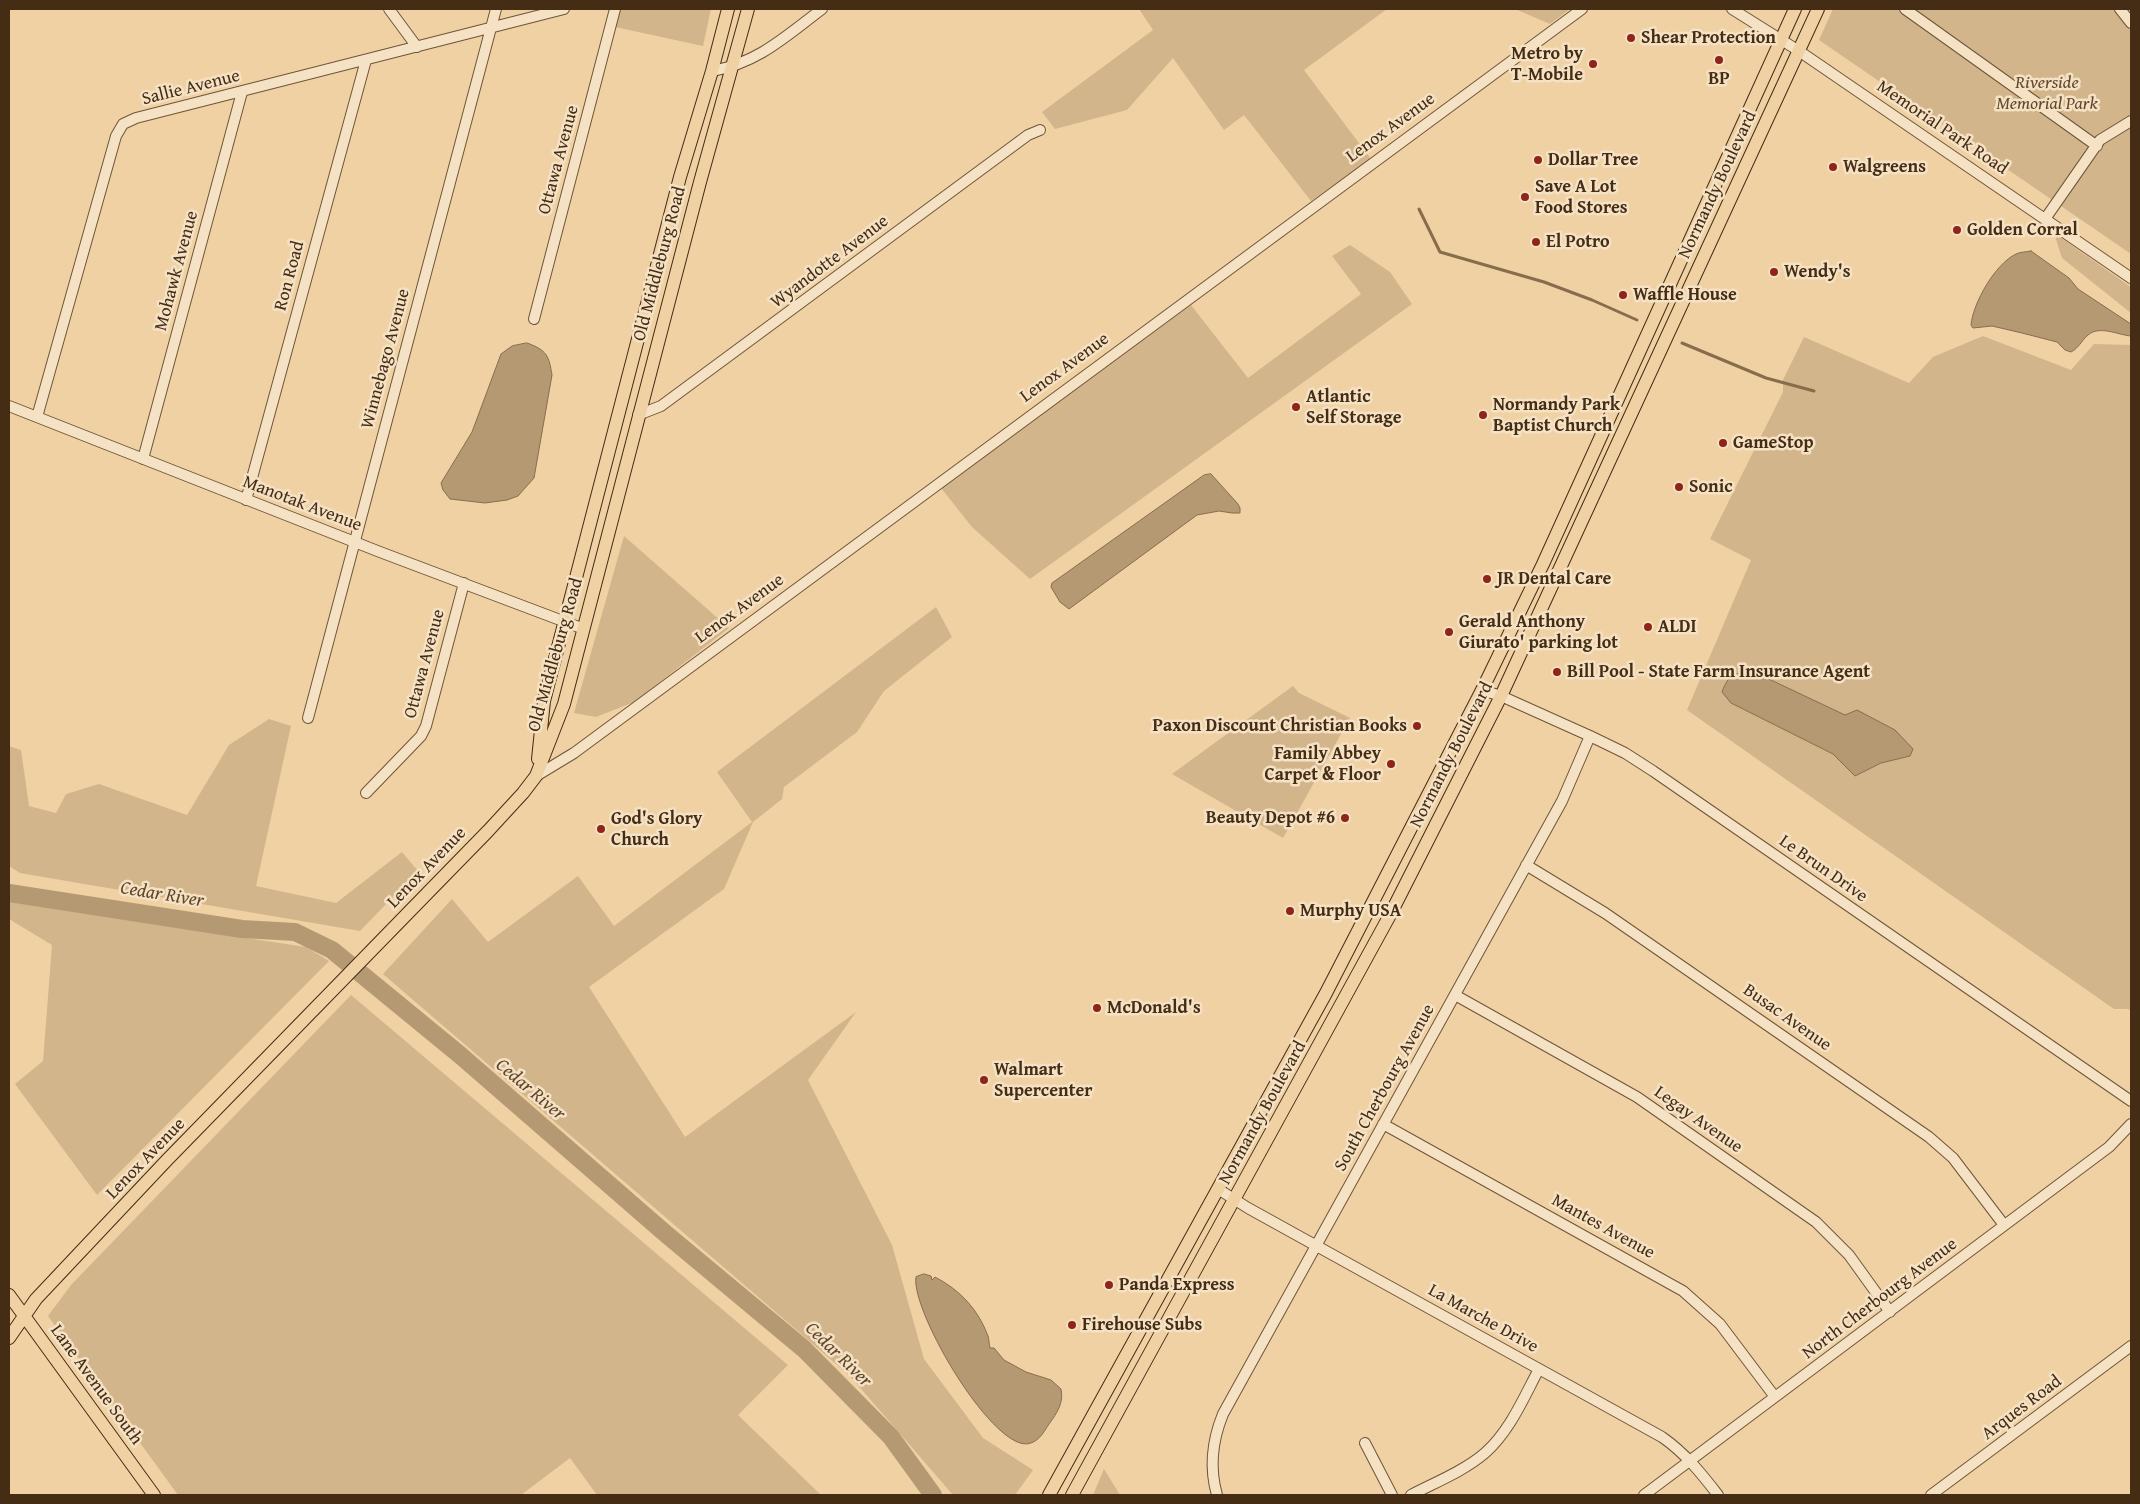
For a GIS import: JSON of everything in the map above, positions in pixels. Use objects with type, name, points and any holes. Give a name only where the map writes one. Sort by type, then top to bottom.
[{"type":"main road","name":"Old Middleburg Road","points":[[536,776],[544,701],[660,261],[680,177],[712,71],[728,9]]},
{"type":"main road","name":"Old Middleburg Road","points":[[536,776],[564,704],[638,415],[748,9]]},
{"type":"main road","name":"Normandy Boulevard","points":[[1049,1495],[1326,993],[1482,690],[1543,564],[1795,9]]},
{"type":"main road","name":"Normandy Boulevard","points":[[1072,1495],[1236,1200],[1390,915],[1502,696],[1818,9]]},
{"type":"main road","points":[[660,261],[679,265]]},
{"type":"main road","points":[[617,422],[638,415]]},
{"type":"main road","name":"Lenox Avenue","points":[[9,1338],[36,1299],[167,1160],[488,831],[536,776]]},
{"type":"main road","name":"Lane Avenue South","points":[[9,1295],[154,1495]]},
{"type":"street","points":[[389,9],[417,47]]},
{"type":"street","name":"Winnebago Avenue","points":[[308,718],[496,9]]},
{"type":"street","name":"Sallie Avenue","points":[[37,417],[116,136],[123,124],[136,118],[564,9]]},
{"type":"street","name":"Ottawa Avenue","points":[[534,319],[615,9]]},
{"type":"street","points":[[712,71],[733,67],[762,54],[822,9]]},
{"type":"street","name":"Lenox Avenue","points":[[536,776],[582,747],[1582,9]]},
{"type":"street","name":"Memorial Park Road","points":[[1732,9],[1799,51],[2131,278]]},
{"type":"street","points":[[1904,9],[2096,146]]},
{"type":"street","points":[[2120,9],[2131,23]]},
{"type":"street","name":"Ron Road","points":[[246,500],[366,60]]},
{"type":"street","name":"Mohawk Avenue","points":[[143,459],[242,92]]},
{"type":"street","points":[[2045,219],[2100,140],[2128,124],[2131,135]]},
{"type":"street","name":"Wyandotte Avenue","points":[[638,415],[661,406],[1028,135],[1040,130]]},
{"type":"street","name":"Manotak Avenue","points":[[9,406],[354,542],[584,629]]},
{"type":"street","name":"Ottawa Avenue","points":[[366,793],[421,736],[426,726],[464,583]]},
{"type":"street","name":"Le Brun Drive","points":[[1482,690],[1502,696],[1625,753],[2131,1101]]},
{"type":"street","name":"South Cherbourg Avenue","points":[[1217,1495],[1212,1456],[1214,1442],[1223,1414],[1562,801],[1590,736]]},
{"type":"street","name":"Busac Avenue","points":[[1526,865],[1605,913],[1929,1137],[1952,1158],[2004,1225]]},
{"type":"street","name":"Legay Avenue","points":[[1455,995],[1636,1097],[1816,1222],[1849,1255],[1890,1312]]},
{"type":"street","name":"Mantes Avenue","points":[[1383,1124],[1683,1291],[1720,1324],[1775,1397]]},
{"type":"street","name":"North Cherbourg Avenue","points":[[1644,1495],[2109,1147],[2131,1124]]},
{"type":"street","name":"La Marche Drive","points":[[1218,1189],[1662,1437],[1677,1447],[1718,1495]]},
{"type":"street","name":"Arques Road","points":[[1931,1495],[2131,1346]]},
{"type":"street","points":[[1412,1495],[1458,1472],[1486,1452],[1511,1421],[1539,1368]]},
{"type":"street","points":[[1365,1443],[1392,1495]]},
{"type":"green space","points":[[619,9],[711,9],[703,46],[615,27]]},
{"type":"green space","points":[[1139,9],[1387,9],[1304,70],[1371,159],[1311,201],[1244,115],[1224,130],[1173,58],[1127,110],[1055,129],[1042,112],[1153,30]]},
{"type":"green space","points":[[1515,9],[1570,9],[1550,24]]},
{"type":"green space","name":"Riverside Memorial Park","points":[[1833,9],[2131,9],[2131,254],[1819,40]]},
{"type":"green space","points":[[2054,233],[2131,287],[2131,313],[2062,258]]},
{"type":"green space","points":[[1350,245],[1390,272],[1412,304],[1030,579],[972,527],[941,488],[1191,305],[1248,378],[1361,294],[1332,256]]},
{"type":"green space","points":[[1983,336],[2071,370],[2094,344],[2131,345],[2131,1011],[2128,1009],[2114,1009],[1687,710],[1751,560],[1710,539],[1783,392],[1783,380],[1804,337],[1909,383],[1933,357]],"holes":[[[1754,672],[1845,715],[1857,711],[1894,730],[1910,756],[1881,763],[1855,776]]]},
{"type":"green space","points":[[624,536],[729,628],[634,702],[596,717],[574,713]]},
{"type":"green space","points":[[936,607],[952,637],[884,691],[857,732],[784,787],[782,799],[753,822],[724,889],[589,987],[685,1137],[856,1012],[808,1080],[892,1245],[924,1359],[983,1438],[1033,1470],[1015,1495],[953,1495],[850,1376],[383,974],[452,899],[488,942],[578,876],[614,926],[752,822],[717,772]]},
{"type":"green space","points":[[1293,686],[1299,693],[1350,718],[1283,838],[1172,774]]},
{"type":"green space","points":[[269,719],[291,726],[256,886],[336,903],[402,852],[418,871],[360,931],[20,873],[9,866],[9,746],[21,750],[29,806],[56,813],[66,794],[99,784],[187,815],[229,745]]},
{"type":"green space","points":[[9,902],[306,947],[329,961],[97,1195],[15,1084],[43,1061],[52,945],[9,919]]},
{"type":"green space","points":[[351,995],[788,1365],[738,1415],[821,1495],[597,1495],[570,1458],[521,1495],[178,1495],[48,1316],[71,1285]]},
{"type":"green space","points":[[1104,1469],[1120,1495],[1093,1495]]},
{"type":"shaded area","points":[[2031,251],[2069,278],[2078,289],[2131,324],[2131,336],[2109,331],[2093,332],[2071,352],[2065,350],[2057,342],[2022,333],[1992,326],[1973,328],[1971,325],[1976,306],[1993,275],[2008,259],[2021,252]]},
{"type":"shaded area","points":[[527,343],[539,348],[546,354],[552,375],[534,478],[518,496],[507,500],[485,503],[450,499],[443,490],[441,483],[472,432],[501,354],[512,346]]},
{"type":"shaded area","points":[[1211,474],[1238,504],[1240,513],[1219,511],[1197,515],[1069,609],[1060,602],[1051,587],[1052,583],[1204,475]]},
{"type":"shaded area","points":[[1754,672],[1845,715],[1857,710],[1895,730],[1913,749],[1910,756],[1881,763],[1855,776],[1833,754],[1731,703],[1722,692],[1727,681],[1737,674]]},
{"type":"shaded area","points":[[924,1274],[931,1276],[932,1280],[935,1277],[944,1282],[967,1301],[984,1326],[990,1348],[994,1348],[1004,1360],[1026,1372],[1051,1380],[1061,1389],[1062,1399],[1057,1412],[1037,1440],[1031,1443],[1016,1441],[997,1428],[958,1378],[927,1319],[918,1294],[916,1277]]},
{"type":"waterway","points":[[1419,209],[1440,252],[1544,282],[1637,320]]},
{"type":"waterway","points":[[1682,343],[1766,378],[1814,391]]},
{"type":"waterway","name":"Cedar River","points":[[9,893],[242,929],[295,932],[332,950],[460,1055],[666,1234],[804,1349],[891,1437],[933,1495]]},
{"type":"place","name":"Shear Protection","points":[[1631,38]]},
{"type":"place","name":"BP","points":[[1719,60]]},
{"type":"place","name":"Metro by T-Mobile","points":[[1593,64]]},
{"type":"place","name":"Dollar Tree","points":[[1538,160]]},
{"type":"place","name":"Walgreens","points":[[1833,167]]},
{"type":"place","name":"Save A Lot Food Stores","points":[[1525,197]]},
{"type":"place","name":"Golden Corral","points":[[1957,230]]},
{"type":"place","name":"El Potro","points":[[1536,242]]},
{"type":"place","name":"Wendy's","points":[[1774,272]]},
{"type":"place","name":"Waffle House","points":[[1623,295]]},
{"type":"place","name":"Atlantic Self Storage","points":[[1296,407]]},
{"type":"place","name":"Normandy Park Baptist Church","points":[[1483,415]]},
{"type":"place","name":"GameStop","points":[[1723,443]]},
{"type":"place","name":"Sonic","points":[[1679,487]]},
{"type":"place","name":"JR Dental Care","points":[[1487,579]]},
{"type":"place","name":"ALDI","points":[[1648,627]]},
{"type":"place","name":"Gerald Anthony Giurato' parking lot","points":[[1449,632]]},
{"type":"place","name":"Bill Pool - State Farm Insurance Agent","points":[[1557,672]]},
{"type":"place","name":"Paxon Discount Christian Books","points":[[1417,726]]},
{"type":"place","name":"Family Abbey Carpet & Floor","points":[[1391,764]]},
{"type":"place","name":"Beauty Depot #6","points":[[1345,818]]},
{"type":"place","name":"God's Glory Church","points":[[601,829]]},
{"type":"place","name":"Murphy USA","points":[[1290,911]]},
{"type":"place","name":"McDonald's","points":[[1097,1008]]},
{"type":"place","name":"Walmart Supercenter","points":[[984,1080]]},
{"type":"place","name":"Panda Express","points":[[1109,1285]]},
{"type":"place","name":"Firehouse Subs","points":[[1072,1325]]}]
